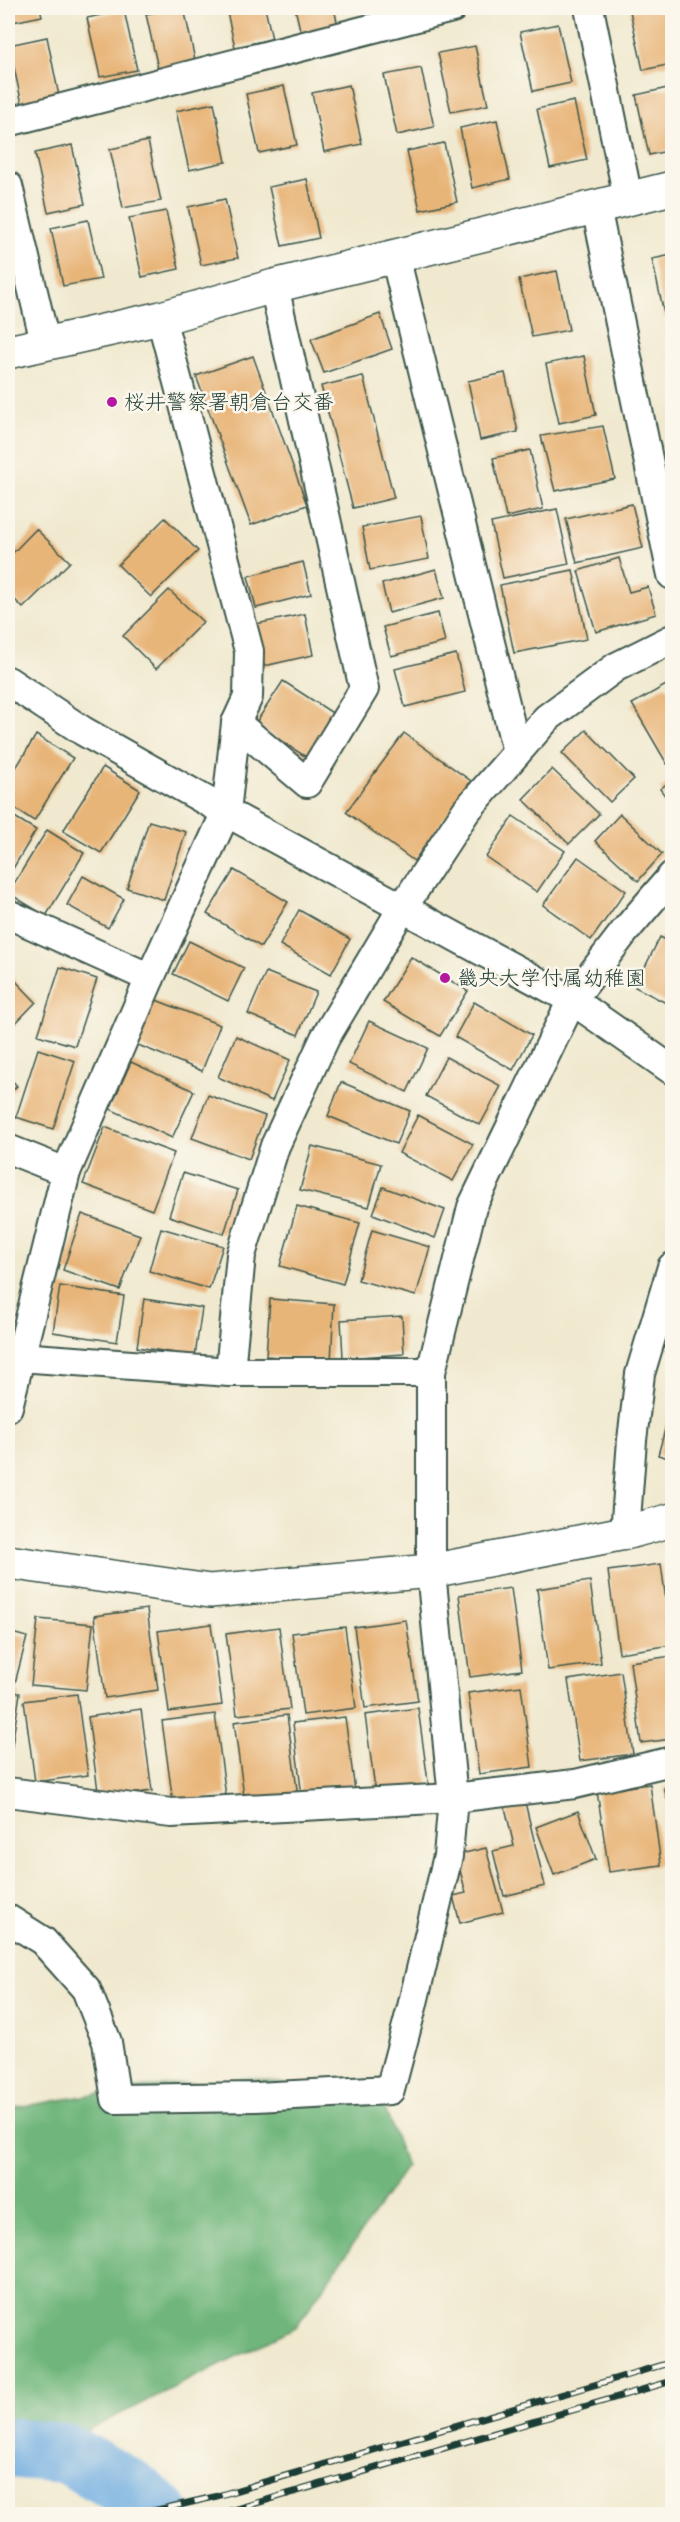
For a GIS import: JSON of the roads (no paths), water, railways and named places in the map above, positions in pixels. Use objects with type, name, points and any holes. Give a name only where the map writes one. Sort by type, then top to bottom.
[{"type":"street","points":[[8,122],[452,8]]},
{"type":"street","points":[[589,8],[628,198]]},
{"type":"street","points":[[8,186],[45,342]]},
{"type":"street","points":[[8,352],[160,318],[274,286],[672,188]]},
{"type":"street","points":[[596,207],[672,575]]},
{"type":"street","points":[[395,256],[517,752]]},
{"type":"street","points":[[236,723],[307,783],[364,689],[274,286]]},
{"type":"street","points":[[8,1407],[13,1355],[66,1172],[150,978],[226,812],[236,723],[248,697],[249,651],[160,318]]},
{"type":"street","points":[[230,1371],[241,1256],[275,1146],[325,1038],[403,908],[466,811],[547,718],[616,667],[672,639]]},
{"type":"street","points":[[8,681],[83,731],[226,812],[572,1000],[672,1071]]},
{"type":"street","points":[[8,1919],[43,1941],[86,1989],[107,2042],[116,2098],[256,2097],[390,2090],[448,1856],[453,1798],[431,1571],[431,1372],[472,1207],[572,1000],[625,931],[672,876]]},
{"type":"street","points":[[8,914],[29,926],[150,978]]},
{"type":"street","points":[[8,1149],[66,1172]]},
{"type":"street","points":[[625,1533],[640,1374],[672,1267]]},
{"type":"street","points":[[13,1355],[230,1371],[431,1372]]},
{"type":"street","points":[[8,1562],[210,1591],[431,1571],[625,1533],[672,1520]]},
{"type":"street","points":[[8,1792],[171,1813],[453,1798],[575,1784],[672,1761]]},
{"type":"waterway","points":[[8,2448],[65,2453],[132,2490],[161,2514]]},
{"type":"railway","points":[[140,2514],[214,2497],[672,2362]]},
{"type":"railway","points":[[219,2514],[672,2381]]},
{"type":"place","name":"桜井警察署朝倉台交番","points":[[112,402]]},
{"type":"place","name":"畿央大学付属幼稚園","points":[[445,978]]}]
